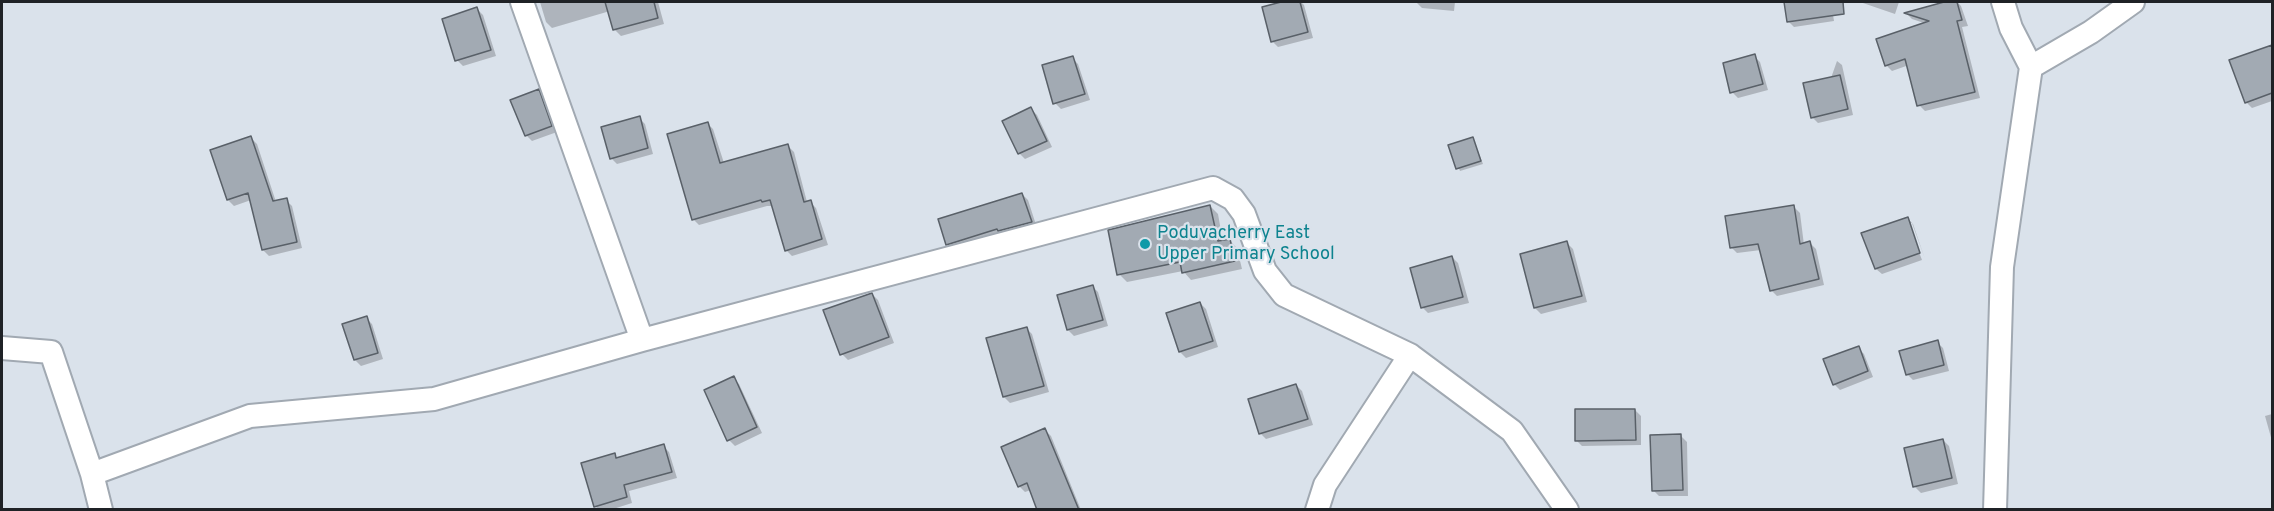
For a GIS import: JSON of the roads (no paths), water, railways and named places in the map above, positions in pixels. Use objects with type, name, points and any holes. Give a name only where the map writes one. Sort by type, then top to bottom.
[{"type":"street","points":[[522,2],[642,340]]},
{"type":"street","points":[[1995,510],[2002,267],[2031,66],[2012,28],[2003,2]]},
{"type":"street","points":[[2031,66],[2091,32],[2133,2]]},
{"type":"street","points":[[92,474],[250,416],[434,399],[642,340],[1214,188],[1233,199],[1244,214],[1264,271],[1284,295],[1410,355],[1512,431],[1568,510]]},
{"type":"street","points":[[2,348],[51,352],[92,474],[101,510]]},
{"type":"street","points":[[1317,510],[1325,485],[1410,355]]},
{"type":"place","name":"Poduvacherry East Upper Primary School","points":[[1145,244]]}]
